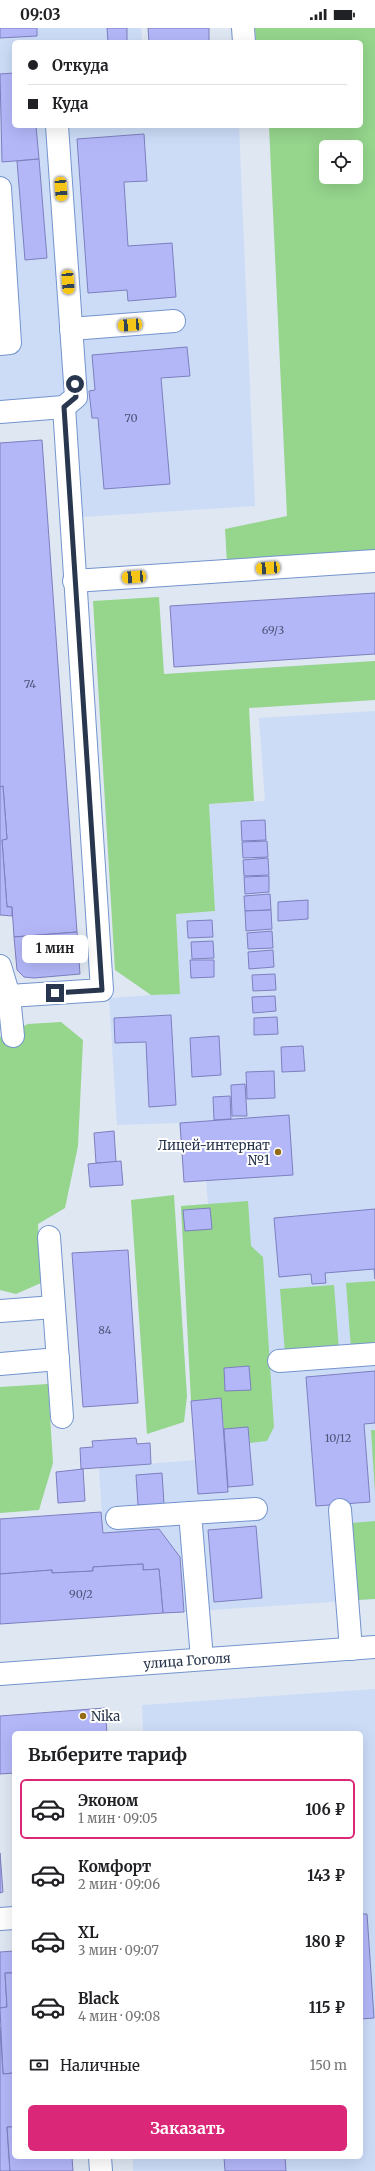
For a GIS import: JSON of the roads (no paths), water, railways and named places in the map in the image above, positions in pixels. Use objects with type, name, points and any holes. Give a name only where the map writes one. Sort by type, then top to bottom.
[{"type":"street","points":[[244,28],[244,40]]},
{"type":"street","points":[[0,412],[64,407],[76,397],[57,128]]},
{"type":"street","points":[[0,188],[10,343],[0,344]]},
{"type":"street","points":[[71,329],[174,321]]},
{"type":"street","points":[[9,996],[102,990],[74,581],[64,407]]},
{"type":"street","points":[[74,581],[375,561]]},
{"type":"street","points":[[0,966],[9,996],[13,1036]]},
{"type":"street","points":[[49,1237],[62,1417]]},
{"type":"street","points":[[0,1311],[54,1307]]},
{"type":"street","points":[[279,1361],[375,1354]]},
{"type":"street","points":[[0,1364],[58,1359]]},
{"type":"street","points":[[117,1518],[256,1508]]},
{"type":"street","points":[[340,1510],[351,1649]]},
{"type":"street","points":[[190,1513],[202,1660]]},
{"type":"street","name":"улица Гоголя","points":[[0,1674],[375,1647]]},
{"type":"street","points":[[0,1919],[12,1918]]},
{"type":"street","points":[[100,2159],[101,2171]]},
{"type":"place","name":"Лицей-интернат №1","points":[[278,1152]]},
{"type":"place","name":"Nika","points":[[83,1716]]}]
